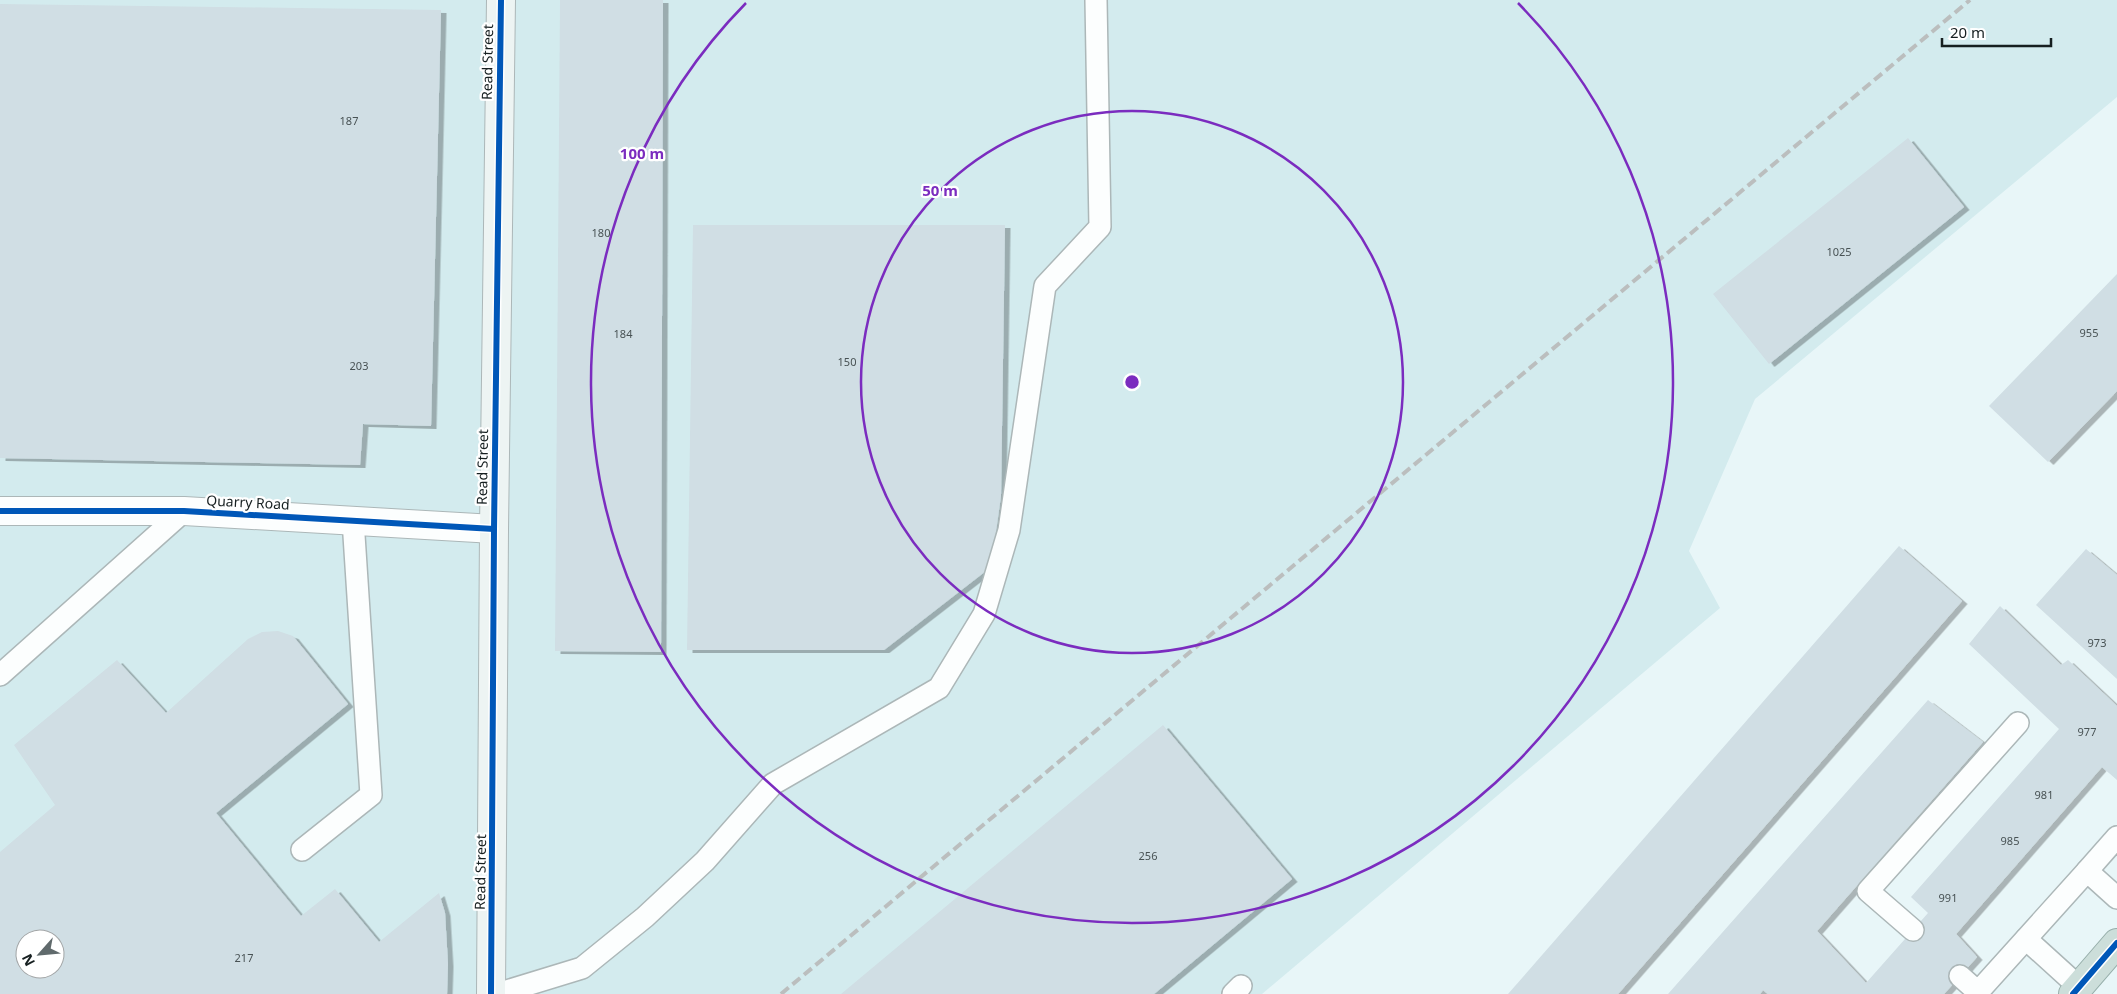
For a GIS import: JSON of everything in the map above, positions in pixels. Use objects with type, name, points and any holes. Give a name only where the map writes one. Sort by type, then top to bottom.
[{"type":"highway","points":[[2076,990],[2117,943]]},
{"type":"street","name":"Read Street","points":[[491,994],[494,529],[501,0]]},
{"type":"street","name":"Quarry Road","points":[[0,511],[184,511],[494,529]]},
{"type":"lane","points":[[497,994],[582,968],[645,917],[705,861],[773,784],[939,688],[984,614],[1009,530],[1045,286],[1100,227],[1096,0]]},
{"type":"lane","points":[[0,674],[184,511]]},
{"type":"lane","points":[[302,850],[372,795],[353,520]]},
{"type":"lane","points":[[1913,930],[1868,891],[2018,723]]},
{"type":"lane","points":[[1960,976],[1978,993],[2117,837]]},
{"type":"lane","points":[[2086,871],[2117,898]]},
{"type":"lane","points":[[2026,939],[2076,990]]},
{"type":"shaded area","points":[[0,0],[2117,0],[2117,97],[1755,399],[1689,551],[1720,608],[1262,994],[0,994]]},
{"type":"building","points":[[560,0],[663,0],[661,652],[555,651]]},
{"type":"building","points":[[0,4],[441,10],[431,426],[363,424],[360,465],[0,458]]},
{"type":"building","points":[[1908,138],[1964,207],[1769,364],[1713,294]]},
{"type":"building","points":[[693,225],[1005,225],[1001,496],[991,567],[884,650],[687,650]]},
{"type":"building","points":[[2117,274],[2117,391],[2048,462],[1989,406]]},
{"type":"building","points":[[1899,546],[1962,601],[1618,994],[1508,994]]},
{"type":"building","points":[[2086,549],[2117,575],[2117,679],[2036,605]]},
{"type":"building","points":[[2000,606],[2061,665],[2068,660],[2117,706],[2117,780],[2102,767],[1956,934],[1977,957],[1944,994],[1768,994],[1763,990],[1760,994],[1668,994],[1928,700],[1983,742],[1817,931],[1866,983],[1928,913],[1911,897],[2059,729],[1969,644]]},
{"type":"building","points":[[278,631],[293,636],[348,704],[216,813],[301,916],[335,889],[379,942],[439,893],[445,913],[448,964],[447,994],[0,994],[0,852],[55,805],[14,745],[117,660],[166,713],[248,639],[262,632]]},
{"type":"building","points":[[1163,725],[1292,879],[1154,994],[841,994]]},
{"type":"railway","points":[[781,994],[1970,0]]},
{"type":"cycle path","points":[[491,994],[494,529],[501,0]]},
{"type":"cycle path","points":[[0,511],[184,511],[494,529]]},
{"type":"cycle path","points":[[2073,994],[2117,943]]}]
